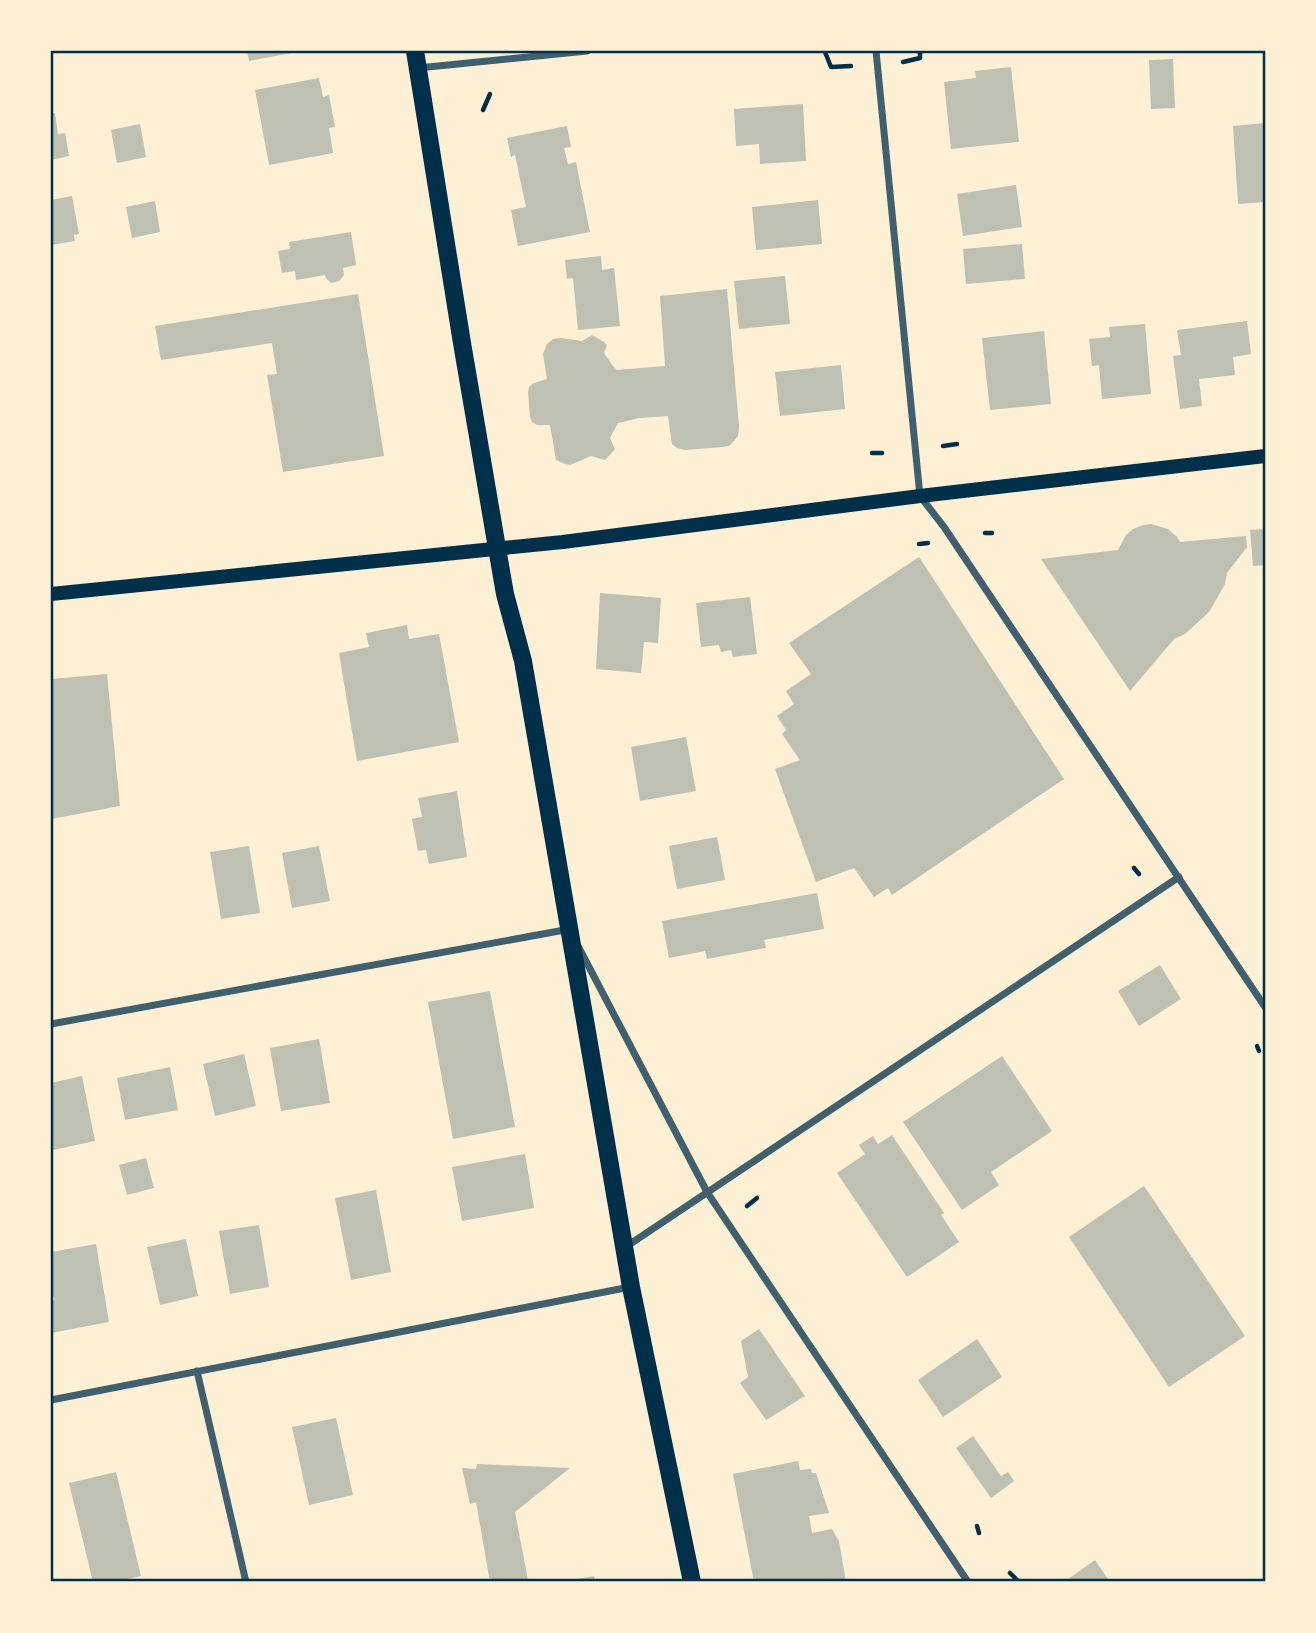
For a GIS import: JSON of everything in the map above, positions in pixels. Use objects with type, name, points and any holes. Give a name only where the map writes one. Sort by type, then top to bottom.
[{"type":"main road","points":[[416,59],[505,594],[523,661],[631,1287],[692,1582]]},
{"type":"main road","points":[[51,594],[705,525],[920,496],[1265,456]]},
{"type":"street","points":[[416,59],[587,51]]},
{"type":"street","points":[[876,51],[920,496],[944,527],[1265,1007]]},
{"type":"street","points":[[624,1248],[1179,877]]},
{"type":"street","points":[[51,1024],[569,929],[707,1192],[968,1582]]},
{"type":"street","points":[[51,1400],[631,1287]]},
{"type":"street","points":[[197,1371],[246,1582]]},
{"type":"path","points":[[903,62],[920,58],[920,51]]},
{"type":"path","points":[[825,52],[831,67],[851,66]]},
{"type":"path","points":[[483,110],[490,94]]},
{"type":"path","points":[[943,446],[957,444]]},
{"type":"path","points":[[872,453],[882,453]]},
{"type":"path","points":[[985,533],[992,533]]},
{"type":"path","points":[[919,544],[929,543]]},
{"type":"path","points":[[1134,868],[1139,874]]},
{"type":"path","points":[[747,1206],[757,1198]]},
{"type":"path","points":[[976,1526],[979,1533]]},
{"type":"path","points":[[1010,1573],[1017,1580]]},
{"type":"building","points":[[247,51],[297,51],[297,52],[249,61]]},
{"type":"building","points":[[1173,59],[1175,108],[1151,109],[1149,60]]},
{"type":"building","points":[[1011,67],[1019,142],[951,149],[944,82],[976,78],[975,71]]},
{"type":"building","points":[[319,78],[323,97],[329,95],[335,127],[329,128],[333,153],[269,165],[255,90]]},
{"type":"building","points":[[803,104],[806,161],[760,164],[759,144],[736,146],[734,109]]},
{"type":"building","points":[[55,113],[58,134],[65,133],[69,156],[51,160],[51,114]]},
{"type":"building","points":[[1265,123],[1265,202],[1238,204],[1233,126]]},
{"type":"building","points":[[140,124],[146,157],[117,163],[111,130]]},
{"type":"building","points":[[567,126],[571,147],[564,148],[568,164],[576,162],[590,232],[518,246],[511,210],[526,207],[515,155],[511,157],[507,138]]},
{"type":"building","points":[[1016,185],[1022,227],[963,236],[957,194]]},
{"type":"building","points":[[72,196],[79,234],[74,235],[75,241],[51,245],[51,200]]},
{"type":"building","points":[[818,200],[822,244],[756,250],[752,207]]},
{"type":"building","points":[[155,201],[160,232],[132,238],[126,207]]},
{"type":"building","points":[[351,232],[356,265],[343,268],[344,275],[339,281],[331,283],[325,275],[296,280],[295,271],[282,273],[278,251],[290,249],[289,242]]},
{"type":"building","points":[[1022,244],[1025,279],[966,284],[963,249]]},
{"type":"building","points":[[601,256],[602,270],[614,268],[620,326],[578,330],[573,278],[567,279],[565,260]]},
{"type":"building","points":[[785,276],[790,324],[739,329],[734,281]]},
{"type":"building","points":[[727,289],[739,426],[738,436],[729,446],[685,450],[677,448],[672,444],[668,416],[639,418],[618,423],[610,438],[615,449],[605,460],[591,456],[570,465],[556,460],[550,425],[537,425],[532,422],[528,392],[534,383],[547,379],[543,354],[547,344],[553,339],[561,338],[582,341],[592,335],[607,345],[604,353],[617,370],[665,366],[660,296]]},
{"type":"building","points":[[358,294],[384,456],[283,472],[267,375],[277,374],[272,343],[161,360],[155,326]]},
{"type":"building","points":[[1247,321],[1251,354],[1233,357],[1235,375],[1199,379],[1202,406],[1180,409],[1173,356],[1181,355],[1177,330]]},
{"type":"building","points":[[1145,324],[1151,394],[1102,399],[1099,365],[1092,366],[1089,339],[1110,337],[1109,327]]},
{"type":"building","points":[[1044,331],[1051,404],[990,410],[982,338]]},
{"type":"building","points":[[841,365],[845,409],[780,416],[775,372]]},
{"type":"building","points":[[1151,524],[1168,529],[1180,542],[1246,536],[1247,547],[1227,573],[1225,584],[1209,612],[1185,634],[1174,639],[1130,691],[1041,559],[1118,550],[1126,535],[1133,529]]},
{"type":"building","points":[[1265,529],[1265,565],[1253,566],[1250,530]]},
{"type":"building","points":[[919,557],[1064,779],[892,895],[888,888],[874,897],[854,868],[816,882],[775,769],[800,760],[782,734],[786,730],[777,716],[794,704],[786,691],[811,674],[789,643]]},
{"type":"building","points":[[600,593],[661,598],[658,643],[644,642],[641,673],[596,669]]},
{"type":"building","points":[[750,597],[757,654],[733,657],[731,650],[721,652],[719,645],[701,647],[696,603]]},
{"type":"building","points":[[407,625],[409,639],[439,634],[459,742],[357,761],[339,653],[369,647],[366,633]]},
{"type":"building","points":[[107,674],[120,806],[51,819],[51,679]]},
{"type":"building","points":[[686,737],[696,791],[640,801],[631,747]]},
{"type":"building","points":[[457,791],[467,857],[429,864],[426,850],[418,851],[412,819],[422,817],[418,798]]},
{"type":"building","points":[[717,837],[725,880],[677,889],[669,846]]},
{"type":"building","points":[[249,846],[260,913],[221,919],[210,852]]},
{"type":"building","points":[[319,846],[330,901],[292,908],[282,853]]},
{"type":"building","points":[[817,893],[824,929],[764,940],[766,948],[707,959],[705,951],[669,958],[662,921]]},
{"type":"building","points":[[1160,965],[1181,999],[1139,1026],[1118,991]]},
{"type":"building","points":[[490,991],[515,1127],[453,1139],[428,1002]]},
{"type":"building","points":[[319,1039],[330,1103],[281,1111],[270,1048]]},
{"type":"building","points":[[244,1054],[256,1106],[215,1116],[203,1064]]},
{"type":"building","points":[[1002,1056],[1052,1131],[991,1172],[999,1185],[962,1210],[903,1122]]},
{"type":"building","points":[[170,1067],[178,1110],[125,1120],[117,1078]]},
{"type":"building","points":[[82,1076],[95,1141],[53,1150],[51,1083]]},
{"type":"building","points":[[892,1135],[944,1213],[941,1215],[959,1242],[907,1277],[837,1173],[865,1154],[859,1145],[873,1136],[878,1144]]},
{"type":"building","points":[[525,1154],[534,1208],[462,1221],[452,1167]]},
{"type":"building","points":[[146,1158],[154,1188],[127,1195],[119,1165]]},
{"type":"building","points":[[1144,1186],[1245,1336],[1169,1387],[1069,1237]]},
{"type":"building","points":[[376,1190],[391,1272],[351,1280],[335,1198]]},
{"type":"building","points":[[259,1225],[269,1287],[230,1294],[219,1231]]},
{"type":"building","points":[[186,1239],[198,1296],[160,1305],[147,1247]]},
{"type":"building","points":[[96,1244],[109,1322],[51,1333],[51,1301],[54,1300],[51,1252]]},
{"type":"building","points":[[759,1329],[805,1396],[766,1420],[740,1383],[748,1377],[741,1341]]},
{"type":"building","points":[[977,1339],[1002,1377],[943,1417],[918,1380]]},
{"type":"building","points":[[336,1418],[353,1495],[309,1505],[292,1427]]},
{"type":"building","points":[[973,1436],[1001,1476],[1008,1472],[1014,1481],[991,1498],[956,1448]]},
{"type":"building","points":[[798,1461],[800,1470],[811,1469],[812,1473],[816,1473],[829,1513],[809,1516],[812,1533],[832,1529],[839,1541],[846,1582],[754,1582],[733,1474]]},
{"type":"building","points":[[477,1464],[570,1468],[515,1512],[528,1580],[490,1582],[476,1502],[470,1504],[462,1468],[476,1469]]},
{"type":"building","points":[[116,1472],[141,1576],[113,1582],[93,1582],[69,1483]]},
{"type":"building","points":[[1095,1560],[1110,1582],[1064,1582]]},
{"type":"building","points":[[594,1576],[595,1581],[606,1579],[607,1582],[566,1582],[566,1581]]}]
